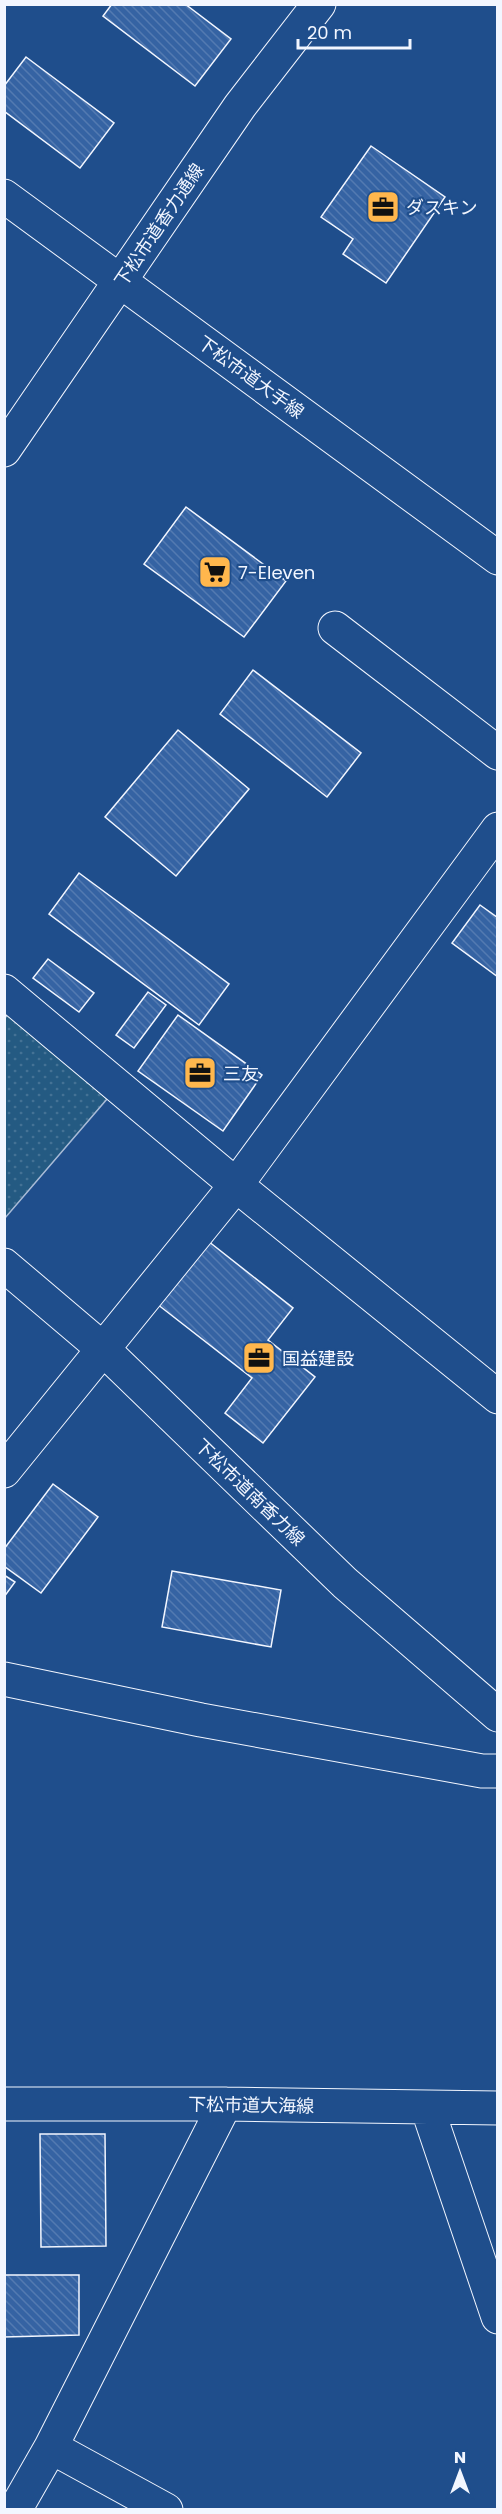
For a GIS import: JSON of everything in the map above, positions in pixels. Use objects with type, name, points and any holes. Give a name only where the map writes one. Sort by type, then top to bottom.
[{"type":"street","name":"下松市道香力通線","points":[[4,450],[240,106],[320,4]]},
{"type":"street","name":"下松市道大手線","points":[[4,196],[498,558]]},
{"type":"street","points":[[335,628],[498,753]]},
{"type":"street","points":[[4,1471],[236,1185],[498,829]]},
{"type":"street","points":[[4,991],[236,1185],[498,1397]]},
{"type":"street","name":"下松市道南香力線","points":[[4,1265],[103,1349],[345,1583],[498,1715]]},
{"type":"street","points":[[4,1679],[212,1722],[482,1771],[498,1771]]},
{"type":"street","name":"下松市道大海線","points":[[4,2104],[498,2108]]},
{"type":"street","points":[[15,2510],[51,2446],[225,2104]]},
{"type":"street","points":[[427,2107],[498,2317]]},
{"type":"street","points":[[51,2446],[166,2510]]},
{"type":"shaded area","points":[[10,1012],[107,1099],[5,1218],[4,1019]]},
{"type":"building","points":[[112,4],[185,4],[231,39],[195,86],[103,16]]},
{"type":"building","points":[[26,57],[114,123],[80,168],[4,111],[4,86]]},
{"type":"building","name":"ダスキン","points":[[371,146],[445,197],[386,283],[343,254],[353,239],[321,217]]},
{"type":"building","name":"7-Eleven","points":[[186,507],[286,581],[244,637],[144,564]]},
{"type":"building","points":[[253,670],[361,753],[327,797],[220,714]]},
{"type":"building","points":[[178,730],[249,789],[176,876],[105,817]]},
{"type":"building","points":[[79,873],[229,984],[199,1025],[49,914]]},
{"type":"building","points":[[480,905],[498,918],[498,977],[452,943]]},
{"type":"building","points":[[48,959],[94,993],[79,1012],[33,978]]},
{"type":"building","points":[[148,992],[166,1005],[134,1048],[116,1035]]},
{"type":"building","name":"三友","points":[[178,1015],[262,1075],[223,1131],[138,1071]]},
{"type":"building","name":"国益建設","points":[[208,1241],[293,1308],[268,1340],[315,1377],[263,1443],[225,1413],[252,1378],[157,1304]]},
{"type":"building","points":[[53,1484],[98,1517],[41,1593],[4,1566],[4,1549]]},
{"type":"building","points":[[172,1571],[281,1590],[271,1647],[162,1627]]},
{"type":"building","points":[[4,1575],[15,1582],[4,1597]]},
{"type":"building","points":[[40,2134],[105,2134],[106,2246],[41,2247]]},
{"type":"building","points":[[4,2275],[79,2275],[79,2335],[4,2337]]},
{"type":"place","name":"ダスキン","points":[[383,207]]},
{"type":"place","name":"7-Eleven","points":[[215,572]]},
{"type":"place","name":"三友","points":[[200,1073]]},
{"type":"place","name":"国益建設","points":[[259,1358]]}]
